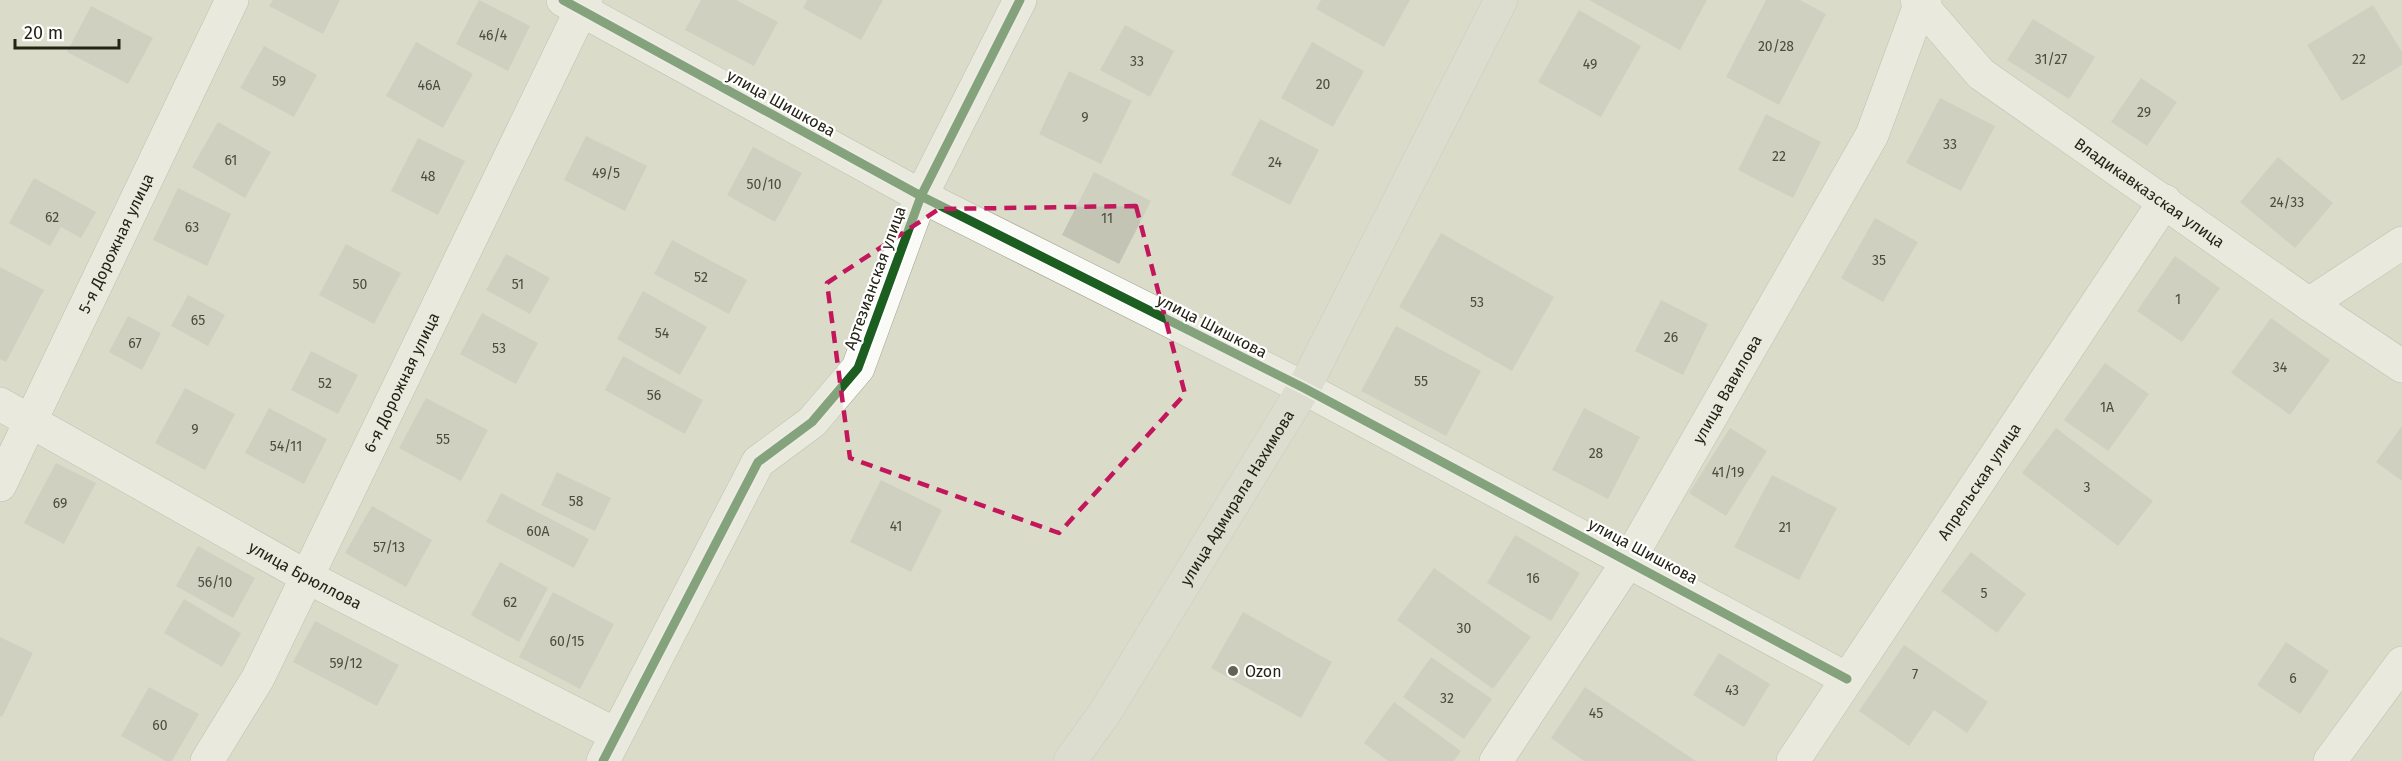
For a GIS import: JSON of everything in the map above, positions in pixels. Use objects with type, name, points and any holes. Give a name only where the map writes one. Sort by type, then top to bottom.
[{"type":"main road","name":"улица Адмирала Нахимова","points":[[1070,761],[1104,714],[1304,388],[1501,0]]},
{"type":"street","name":"5-я Дорожная улица","points":[[0,485],[232,0]]},
{"type":"street","name":"Артезианская улица","points":[[609,748],[758,462],[812,422],[858,368],[921,196],[1020,0]]},
{"type":"street","name":"Владикавказская улица","points":[[1921,1],[1981,74],[2309,304],[2402,366]]},
{"type":"street","name":"улица Вавилова","points":[[1496,761],[1629,560],[1872,135],[1921,1]]},
{"type":"street","name":"улица Шишкова","points":[[577,3],[921,196],[1304,388],[1629,560],[1847,679]]},
{"type":"street","name":"6-я Дорожная улица","points":[[207,761],[258,678],[577,3]]},
{"type":"street","name":"Апрельская улица","points":[[1793,761],[2165,201]]},
{"type":"street","points":[[2309,304],[2402,243]]},
{"type":"street","name":"улица Брюллова","points":[[0,404],[609,748]]},
{"type":"street","points":[[2330,761],[2402,663]]},
{"type":"highlighted area","points":[[1136,206],[1185,394],[1059,533],[850,458],[827,283],[939,209]]},
{"type":"building","points":[[273,0],[340,0],[323,34],[269,6]]},
{"type":"building","points":[[479,0],[530,26],[508,71],[456,44]]},
{"type":"building","points":[[701,0],[736,0],[778,22],[754,66],[685,30]]},
{"type":"building","points":[[807,0],[883,0],[861,40],[803,8]]},
{"type":"building","points":[[1321,0],[1410,0],[1384,47],[1316,9]]},
{"type":"building","points":[[1589,0],[1707,0],[1680,50]]},
{"type":"building","points":[[1766,0],[1800,0],[1826,14],[1779,105],[1726,77]]},
{"type":"building","points":[[2373,5],[2402,52],[2402,65],[2342,101],[2307,45]]},
{"type":"building","points":[[91,6],[153,38],[128,84],[67,52]]},
{"type":"building","points":[[1579,10],[1641,46],[1601,117],[1538,82]]},
{"type":"building","points":[[2033,19],[2095,57],[2069,99],[2007,60]]},
{"type":"building","points":[[1125,25],[1174,51],[1150,97],[1100,70]]},
{"type":"building","points":[[416,42],[473,74],[443,128],[386,96]]},
{"type":"building","points":[[1312,42],[1364,71],[1333,127],[1281,98]]},
{"type":"building","points":[[264,46],[317,75],[294,117],[240,88]]},
{"type":"building","points":[[1069,71],[1132,101],[1101,164],[1039,134]]},
{"type":"building","points":[[2141,78],[2177,102],[2147,146],[2111,122]]},
{"type":"building","points":[[1940,98],[1995,126],[1961,191],[1906,163]]},
{"type":"building","points":[[1766,114],[1821,142],[1793,198],[1738,170]]},
{"type":"building","points":[[1260,119],[1319,150],[1290,205],[1231,175]]},
{"type":"building","points":[[218,122],[271,152],[245,198],[192,167]]},
{"type":"building","points":[[586,136],[647,166],[625,211],[564,180]]},
{"type":"building","points":[[418,138],[465,161],[438,215],[391,191]]},
{"type":"building","points":[[753,147],[802,173],[775,222],[727,195]]},
{"type":"building","points":[[2278,157],[2333,203],[2295,248],[2240,202]]},
{"type":"building","points":[[1094,172],[1151,201],[1119,264],[1062,235]]},
{"type":"building","points":[[34,178],[96,212],[81,238],[61,227],[50,246],[9,223]]},
{"type":"building","points":[[178,188],[231,214],[207,266],[153,240]]},
{"type":"building","points":[[1875,218],[1918,242],[1883,302],[1841,278]]},
{"type":"building","points":[[1441,233],[1554,297],[1512,371],[1399,307]]},
{"type":"building","points":[[672,240],[747,280],[729,314],[654,274]]},
{"type":"building","points":[[346,244],[401,273],[374,324],[319,295]]},
{"type":"building","points":[[506,254],[550,278],[530,314],[486,290]]},
{"type":"building","points":[[2175,256],[2220,288],[2182,342],[2137,311]]},
{"type":"building","points":[[0,267],[44,290],[6,362],[0,359]]},
{"type":"building","points":[[643,291],[707,327],[680,375],[617,339]]},
{"type":"building","points":[[188,295],[225,315],[208,346],[171,326]]},
{"type":"building","points":[[1661,300],[1708,324],[1683,375],[1635,351]]},
{"type":"building","points":[[482,313],[538,343],[516,384],[460,354]]},
{"type":"building","points":[[128,316],[161,333],[142,370],[109,352]]},
{"type":"building","points":[[2271,318],[2330,360],[2290,415],[2231,373]]},
{"type":"building","points":[[1396,326],[1481,371],[1446,436],[1361,391]]},
{"type":"building","points":[[311,351],[358,375],[338,414],[291,390]]},
{"type":"building","points":[[623,356],[703,400],[685,434],[605,390]]},
{"type":"building","points":[[2105,363],[2149,394],[2108,451],[2064,420]]},
{"type":"building","points":[[185,388],[235,414],[205,470],[155,443]]},
{"type":"building","points":[[426,398],[488,430],[461,481],[399,448]]},
{"type":"building","points":[[269,408],[327,439],[304,484],[245,453]]},
{"type":"building","points":[[1584,408],[1640,437],[1608,499],[1552,470]]},
{"type":"building","points":[[2402,426],[2402,481],[2376,462]]},
{"type":"building","points":[[1730,428],[1767,451],[1726,516],[1689,493]]},
{"type":"building","points":[[2056,428],[2153,501],[2118,546],[2022,473]]},
{"type":"building","points":[[56,463],[96,483],[64,544],[24,523]]},
{"type":"building","points":[[557,472],[611,498],[595,531],[541,505]]},
{"type":"building","points":[[1772,475],[1837,508],[1799,580],[1734,547]]},
{"type":"building","points":[[881,480],[942,510],[911,572],[850,542]]},
{"type":"building","points":[[501,493],[589,539],[574,568],[486,522]]},
{"type":"building","points":[[372,506],[432,540],[406,587],[345,553]]},
{"type":"building","points":[[1515,535],[1580,573],[1551,621],[1487,583]]},
{"type":"building","points":[[198,546],[255,578],[233,618],[176,586]]},
{"type":"building","points":[[1971,552],[2026,594],[1997,633],[1941,591]]},
{"type":"building","points":[[500,562],[548,588],[519,642],[471,615]]},
{"type":"building","points":[[1434,568],[1531,637],[1493,689],[1397,620]]},
{"type":"building","points":[[553,592],[614,624],[580,689],[519,657]]},
{"type":"building","points":[[184,599],[241,633],[222,667],[164,633]]},
{"type":"building","points":[[1243,612],[1332,662],[1301,718],[1211,668]]},
{"type":"building","points":[[315,621],[399,665],[377,706],[293,662]]},
{"type":"building","points":[[0,637],[33,653],[2,717],[0,716]]},
{"type":"building","points":[[2286,642],[2329,671],[2300,714],[2257,685]]},
{"type":"building","points":[[1904,645],[1988,702],[1967,733],[1934,710],[1909,746],[1859,711]]},
{"type":"building","points":[[1719,653],[1770,684],[1744,727],[1693,695]]},
{"type":"building","points":[[1431,657],[1492,699],[1464,739],[1403,697]]},
{"type":"building","points":[[149,687],[199,714],[172,761],[166,761],[121,736]]},
{"type":"building","points":[[1585,687],[1696,761],[1584,761],[1551,738]]},
{"type":"building","points":[[1394,702],[1461,751],[1454,761],[1388,761],[1364,743]]},
{"type":"cycle path","points":[[563,0],[921,196],[1304,388],[1847,679]]},
{"type":"cycle path","points":[[603,761],[758,462],[812,422],[858,368],[921,196],[1020,0]]},
{"type":"place","name":"Ozon","points":[[1233,671]]}]
